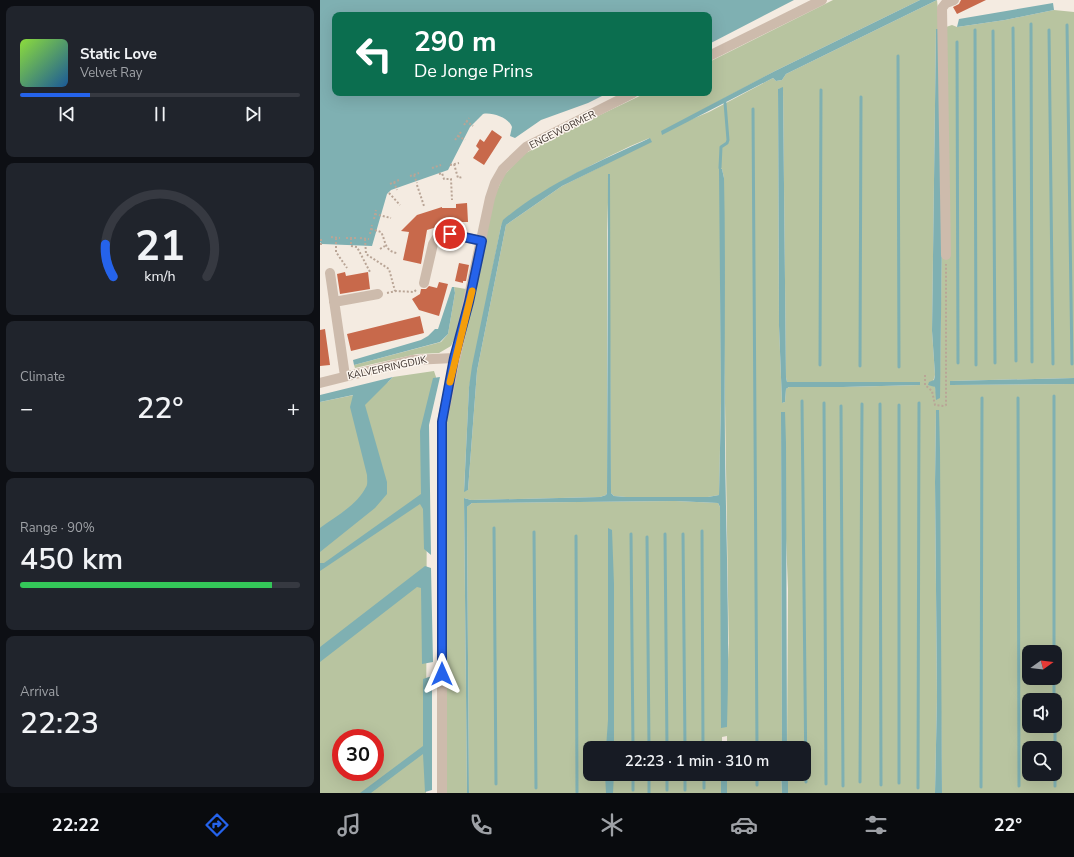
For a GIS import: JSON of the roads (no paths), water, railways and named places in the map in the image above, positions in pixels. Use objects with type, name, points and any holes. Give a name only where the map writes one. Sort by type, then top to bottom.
[{"type":"street","points":[[712,55],[822,0]]},
{"type":"street","points":[[946,255],[942,8],[946,3],[954,0]]},
{"type":"street","name":"ENGEWORMER","points":[[442,793],[442,422],[454,358],[469,302],[495,183],[503,169],[532,144],[627,96]]},
{"type":"street","points":[[424,283],[433,244],[436,239],[450,234],[482,241]]},
{"type":"street","points":[[330,273],[345,376]]},
{"type":"street","points":[[334,302],[378,294]]},
{"type":"street","name":"KALVERRINGDIJK","points":[[320,383],[412,360],[454,358]]},
{"type":"water","points":[[320,0],[794,0],[712,42],[712,12],[332,12],[332,96],[602,96],[588,103],[541,120],[515,138],[510,136],[512,127],[504,118],[495,115],[483,114],[470,127],[448,170],[391,190],[387,194],[372,246],[322,244],[320,242]]},
{"type":"water","points":[[920,0],[937,0],[786,74],[782,80],[776,81],[773,78],[662,135],[661,131],[775,71]]},
{"type":"water","points":[[1053,3],[1054,10],[1005,20],[957,27],[959,19]]},
{"type":"water","points":[[936,29],[940,29],[942,236],[940,398],[936,400],[935,387],[928,385],[929,382],[934,380],[935,375],[932,331]]},
{"type":"water","points":[[783,87],[787,382],[920,382],[920,385],[789,387],[786,389],[785,402],[782,403],[779,326],[778,89]]},
{"type":"water","points":[[650,138],[652,142],[562,186],[506,225],[477,371],[468,490],[464,492],[469,387],[472,366],[503,220],[537,195],[555,184]]},
{"type":"water","points":[[719,169],[722,169],[724,178],[725,211],[725,444],[728,621],[727,727],[721,728],[720,507],[718,503],[675,501],[472,503],[467,507],[469,793],[467,793],[464,498],[471,500],[600,497],[606,495],[607,493],[608,174],[610,174],[611,493],[614,496],[626,497],[708,497],[719,495],[721,401]]},
{"type":"water","points":[[452,287],[454,287],[455,293],[448,334],[440,342],[354,365],[353,360],[421,340],[435,329],[438,329]]},
{"type":"water","points":[[393,377],[365,405],[387,482],[387,494],[375,508],[320,552],[320,528],[345,510],[357,499],[366,487],[367,475],[350,407],[353,395],[320,402],[320,395]]},
{"type":"water","points":[[440,377],[429,425],[431,555],[424,549],[423,509],[420,504],[320,571],[320,563],[324,563],[421,494],[420,431],[433,378]]},
{"type":"water","points":[[1074,378],[1074,384],[950,385],[950,381]]},
{"type":"water","points":[[936,410],[939,410],[940,451],[942,793],[935,793],[937,697],[935,482]]},
{"type":"water","points":[[781,412],[785,412],[787,741],[782,741]]},
{"type":"water","points":[[608,528],[612,530],[614,584],[614,741],[606,741],[608,720]]},
{"type":"water","points":[[425,566],[431,568],[433,662],[422,664],[421,588],[417,587],[320,662],[320,647]]},
{"type":"water","points":[[432,676],[432,790],[425,792],[423,754],[371,793],[360,793],[376,781],[384,781],[384,775],[423,746],[423,679]]},
{"type":"water","points":[[605,781],[614,781],[613,793],[606,793]]},
{"type":"water","points":[[721,781],[727,781],[727,793],[721,793]]},
{"type":"water","points":[[781,781],[788,781],[788,793],[782,793]]},
{"type":"waterway","points":[[1031,24],[1032,362]]},
{"type":"waterway","points":[[1067,25],[1072,364]]},
{"type":"waterway","points":[[1013,28],[1016,361]]},
{"type":"waterway","points":[[975,30],[976,365]]},
{"type":"waterway","points":[[1049,30],[1053,364]]},
{"type":"waterway","points":[[993,31],[995,363]]},
{"type":"waterway","points":[[957,42],[958,363]]},
{"type":"waterway","points":[[898,56],[899,367]]},
{"type":"waterway","points":[[820,365],[821,90]]},
{"type":"waterway","points":[[860,366],[861,97]]},
{"type":"waterway","points":[[720,168],[721,147],[727,143],[728,140],[725,103]]},
{"type":"waterway","points":[[753,109],[757,741]]},
{"type":"waterway","points":[[1054,396],[1054,645]]},
{"type":"waterway","points":[[981,787],[982,398]]},
{"type":"waterway","points":[[1018,398],[1019,786]]},
{"type":"waterway","points":[[802,401],[806,782]]},
{"type":"waterway","points":[[824,403],[826,784]]},
{"type":"waterway","points":[[918,788],[919,403]]},
{"type":"waterway","points":[[860,782],[862,404]]},
{"type":"waterway","points":[[880,404],[881,785]]},
{"type":"waterway","points":[[899,405],[899,783]]},
{"type":"waterway","points":[[841,406],[843,786]]},
{"type":"waterway","points":[[494,528],[496,784]]},
{"type":"waterway","points":[[702,531],[703,741]]},
{"type":"waterway","points":[[534,532],[536,788]]},
{"type":"waterway","points":[[631,534],[633,741]]},
{"type":"waterway","points":[[665,534],[667,741]]},
{"type":"waterway","points":[[683,534],[685,741]]},
{"type":"waterway","points":[[576,536],[577,792]]},
{"type":"waterway","points":[[647,537],[649,741]]},
{"type":"waterway","points":[[1054,685],[1054,693]]},
{"type":"waterway","points":[[1055,733],[1055,741]]},
{"type":"waterway","points":[[633,781],[633,790]]},
{"type":"waterway","points":[[649,781],[649,793]]},
{"type":"waterway","points":[[667,781],[667,790]]},
{"type":"waterway","points":[[685,781],[685,790]]},
{"type":"waterway","points":[[704,781],[704,788]]},
{"type":"waterway","points":[[1055,781],[1055,786]]}]
